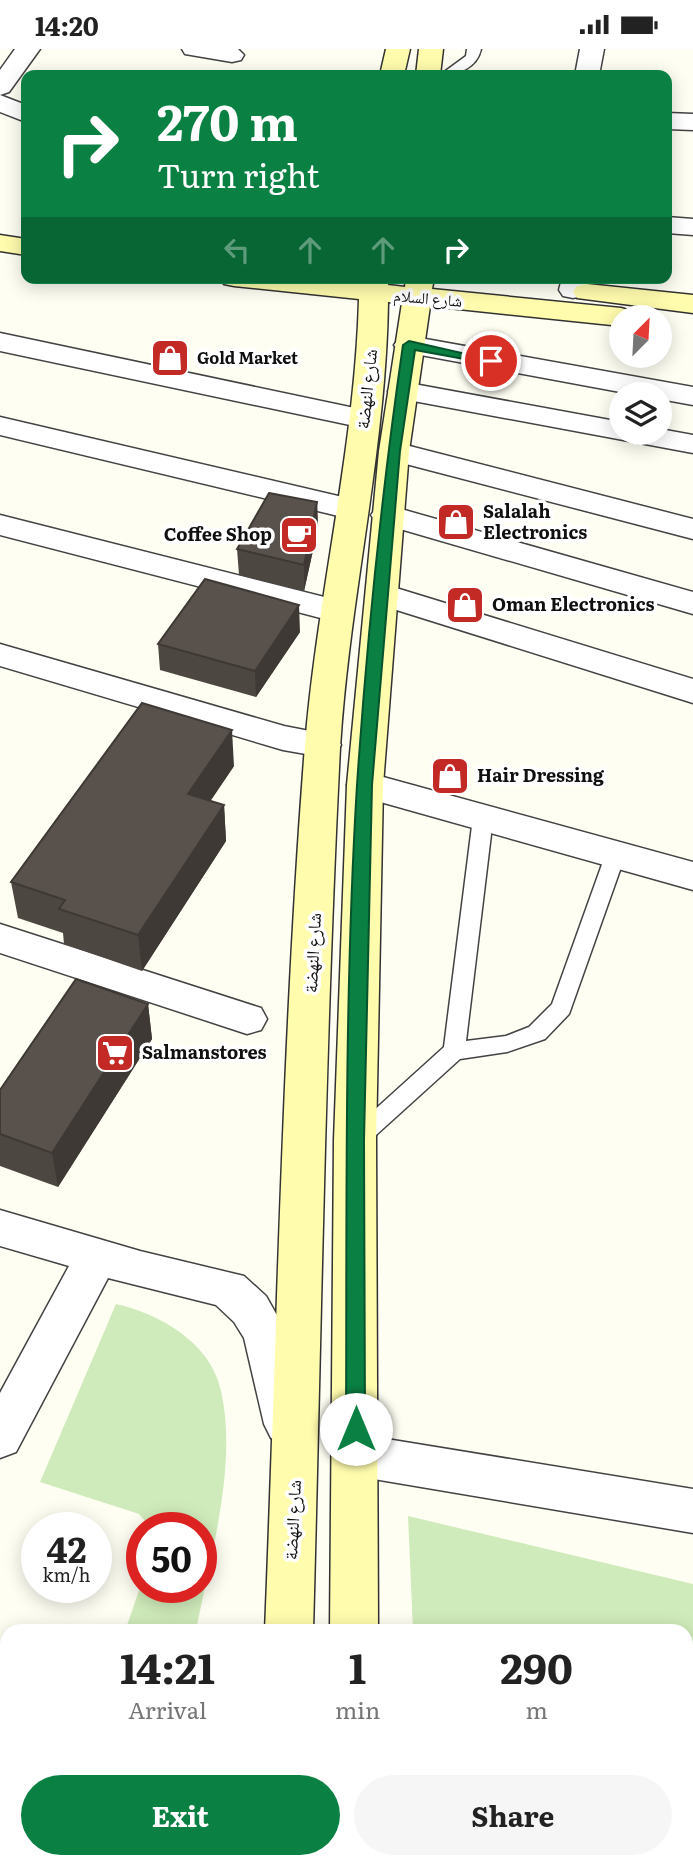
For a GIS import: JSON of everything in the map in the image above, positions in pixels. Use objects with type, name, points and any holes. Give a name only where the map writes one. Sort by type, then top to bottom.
[{"type":"main road","points":[[393,70],[398,49]]},
{"type":"main road","points":[[429,70],[431,49]]},
{"type":"main road","points":[[0,229],[21,231]]},
{"type":"main road","points":[[0,243],[21,246]]},
{"type":"main road","points":[[259,284],[335,307],[373,330]]},
{"type":"main road","name":"شارع السلام","points":[[351,284],[419,288],[502,304],[609,316]]},
{"type":"main road","name":"شارع السلام","points":[[546,284],[693,304]]},
{"type":"main road","name":"شارع النهضة","points":[[354,1624],[355,1140],[365,785],[383,594],[369,512],[364,419],[373,330],[373,285]]},
{"type":"main road","name":"شارع النهضة","points":[[289,1624],[308,1063],[323,745],[336,611],[369,512],[394,451],[419,288]]},
{"type":"main road","points":[[409,345],[468,309],[502,304]]},
{"type":"main road","points":[[672,323],[693,325]]},
{"type":"street","points":[[0,87],[28,49]]},
{"type":"street","points":[[194,49],[231,60]]},
{"type":"street","points":[[588,70],[592,49]]},
{"type":"street","points":[[0,103],[21,112]]},
{"type":"street","points":[[672,121],[693,123]]},
{"type":"street","points":[[672,225],[693,227]]},
{"type":"street","points":[[0,342],[364,419]]},
{"type":"street","points":[[409,345],[693,396]]},
{"type":"street","points":[[403,391],[609,429]]},
{"type":"street","points":[[0,426],[369,512],[693,603]]},
{"type":"street","points":[[672,440],[693,444]]},
{"type":"street","points":[[394,451],[693,529]]},
{"type":"street","points":[[0,524],[336,611]]},
{"type":"street","points":[[383,594],[633,670],[693,691]]},
{"type":"street","points":[[0,655],[283,738],[323,745]]},
{"type":"street","points":[[365,785],[693,876]]},
{"type":"street","points":[[0,939],[247,1019]]},
{"type":"street","points":[[0,1228],[97,1257],[229,1289],[250,1309],[265,1333],[296,1464]]},
{"type":"street","points":[[0,1437],[97,1257]]},
{"type":"street","points":[[356,1455],[693,1510]]},
{"type":"lane","points":[[454,70],[472,58],[474,49]]},
{"type":"lane","points":[[454,1051],[483,818]]},
{"type":"lane","points":[[355,1140],[454,1051],[507,1044],[537,1033],[561,1007],[615,856]]},
{"type":"green space","points":[[116,1304],[164,1322],[193,1343],[214,1371],[225,1416],[224,1478],[217,1528],[217,1512],[133,1512],[40,1482]]},
{"type":"green space","points":[[408,1516],[693,1584],[693,1624],[413,1624]]},
{"type":"green space","points":[[135,1603],[202,1603],[197,1624],[127,1624]]},
{"type":"building","points":[[269,493],[317,502],[304,565],[237,549]]},
{"type":"building","points":[[205,579],[299,605],[255,671],[158,644]]},
{"type":"building","points":[[142,703],[232,730],[188,794],[224,805],[138,935],[59,909],[65,900],[11,882]]},
{"type":"building","points":[[76,979],[148,1004],[52,1153],[0,1134],[0,1090]]},
{"type":"place","name":"Gold Market","points":[[170,358]]},
{"type":"place","name":"Salalah Electronics","points":[[456,522]]},
{"type":"place","name":"Coffee Shop","points":[[299,535]]},
{"type":"place","name":"Oman Electronics","points":[[465,605]]},
{"type":"place","name":"Hair Dressing","points":[[450,776]]},
{"type":"place","name":"Salmanstores","points":[[115,1053]]},
{"type":"route","points":[[356,1429],[355,1140],[362,985],[365,785],[394,451],[409,345],[491,361]]}]
